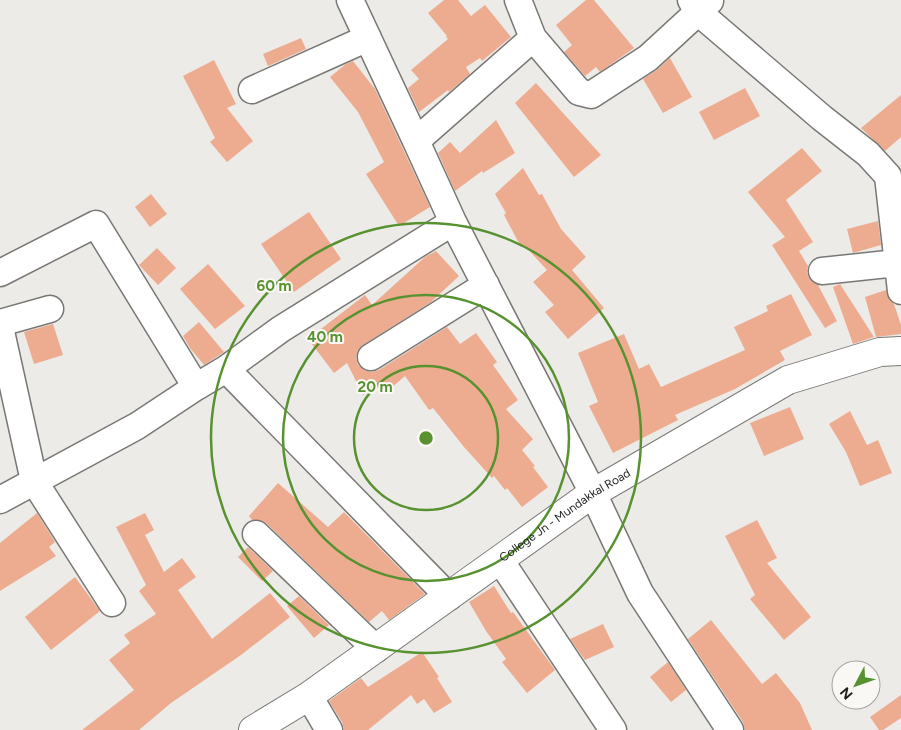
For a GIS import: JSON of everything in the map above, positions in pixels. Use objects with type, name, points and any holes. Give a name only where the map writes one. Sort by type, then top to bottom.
[{"type":"street","points":[[350,0],[453,222],[593,493],[640,593],[730,730]]},
{"type":"street","points":[[518,0],[533,38],[579,92],[591,95],[648,58],[700,4],[822,118],[868,154],[888,176],[901,291]]},
{"type":"street","points":[[252,90],[368,38]]},
{"type":"street","points":[[416,141],[533,38]]},
{"type":"street","points":[[0,500],[137,426],[226,369],[281,329],[453,222]]},
{"type":"street","points":[[0,274],[96,224],[196,387]]},
{"type":"street","points":[[822,271],[897,263]]},
{"type":"street","points":[[371,357],[486,285]]},
{"type":"street","points":[[0,323],[50,309]]},
{"type":"street","points":[[0,327],[34,482],[112,603]]},
{"type":"street","name":"College Jn - Mundakkal Road","points":[[253,730],[309,696],[593,493],[788,380],[880,352],[901,351]]},
{"type":"street","points":[[226,369],[448,597]]},
{"type":"street","points":[[256,534],[376,649]]},
{"type":"street","points":[[500,560],[613,730]]},
{"type":"street","points":[[309,696],[329,730]]},
{"type":"building","points":[[444,0],[458,0],[471,16],[485,5],[511,37],[482,61],[480,58],[466,67],[470,74],[449,92],[448,90],[419,112],[408,88],[419,79],[411,70],[448,39],[428,13]]},
{"type":"building","points":[[586,0],[594,0],[634,48],[600,72],[596,67],[585,76],[564,52],[572,45],[556,25]]},
{"type":"building","points":[[301,38],[306,49],[268,66],[263,54]]},
{"type":"building","points":[[670,58],[692,97],[663,113],[643,79]]},
{"type":"building","points":[[214,60],[236,104],[227,108],[253,141],[227,162],[210,142],[215,138],[183,76]]},
{"type":"building","points":[[353,61],[375,89],[430,207],[399,226],[366,174],[384,162],[358,112],[330,77],[346,64]]},
{"type":"building","points":[[536,83],[601,155],[574,177],[515,103]]},
{"type":"building","points":[[745,88],[760,116],[714,140],[699,112]]},
{"type":"building","points":[[901,95],[901,137],[885,151],[861,128]]},
{"type":"building","points":[[496,120],[515,153],[483,173],[482,171],[455,191],[438,153],[450,142],[460,153]]},
{"type":"building","points":[[802,148],[822,171],[786,200],[813,242],[799,251],[808,266],[807,273],[810,279],[818,285],[837,321],[825,328],[772,245],[785,237],[748,192]]},
{"type":"building","points":[[523,168],[539,195],[542,194],[561,229],[586,257],[572,270],[604,308],[568,339],[545,312],[554,305],[533,282],[547,270],[524,245],[521,247],[504,215],[506,213],[495,194]]},
{"type":"building","points":[[151,194],[167,214],[150,227],[135,207]]},
{"type":"building","points":[[309,212],[341,259],[294,292],[261,244]]},
{"type":"building","points":[[878,221],[881,245],[853,253],[847,229]]},
{"type":"building","points":[[157,248],[176,268],[158,285],[139,265]]},
{"type":"building","points":[[436,251],[459,276],[431,302],[363,345],[358,350],[356,357],[358,365],[364,370],[371,372],[379,370],[447,327],[460,344],[476,333],[497,362],[493,365],[518,400],[506,409],[533,439],[522,450],[548,487],[522,507],[507,488],[505,490],[494,476],[492,478],[464,447],[433,408],[429,410],[405,376],[390,389],[386,384],[363,395],[347,363],[334,373],[308,339],[365,295],[372,305],[425,257]]},
{"type":"building","points":[[208,264],[245,306],[215,329],[180,289]]},
{"type":"building","points":[[840,284],[874,337],[853,344],[833,287]]},
{"type":"building","points":[[886,290],[889,299],[894,304],[901,325],[901,334],[876,337],[865,297]]},
{"type":"building","points":[[791,294],[812,335],[780,351],[785,360],[735,389],[675,415],[678,420],[613,453],[589,406],[598,402],[578,353],[624,334],[639,369],[649,364],[661,387],[745,350],[734,327],[768,311],[766,306]]},
{"type":"building","points":[[199,322],[224,352],[204,365],[183,336]]},
{"type":"building","points":[[53,324],[63,355],[34,364],[24,332]]},
{"type":"building","points":[[790,407],[804,439],[764,456],[750,423]]},
{"type":"building","points":[[850,411],[867,445],[878,440],[892,473],[860,486],[846,452],[829,424]]},
{"type":"building","points":[[278,483],[328,527],[344,512],[425,594],[389,620],[382,611],[369,622],[266,523],[260,520],[252,520],[249,516]]},
{"type":"building","points":[[37,513],[55,542],[49,547],[56,556],[0,591],[0,543]]},
{"type":"building","points":[[145,513],[154,530],[145,535],[164,572],[182,558],[196,577],[178,590],[212,639],[270,593],[290,617],[241,655],[171,703],[139,730],[82,730],[134,690],[109,660],[130,643],[124,635],[156,614],[139,591],[146,585],[116,527]]},
{"type":"building","points":[[757,520],[777,558],[767,563],[811,617],[784,640],[750,599],[755,595],[725,536]]},
{"type":"building","points":[[248,547],[273,571],[262,581],[238,557]]},
{"type":"building","points":[[75,577],[100,611],[51,650],[25,617]]},
{"type":"building","points":[[494,586],[511,613],[513,612],[555,670],[527,693],[502,662],[506,659],[486,631],[469,602]]},
{"type":"building","points":[[299,596],[329,625],[314,638],[287,606]]},
{"type":"building","points":[[711,620],[762,684],[776,673],[800,703],[812,730],[745,730],[743,722],[688,639]]},
{"type":"building","points":[[603,624],[614,647],[585,660],[570,639]]},
{"type":"building","points":[[422,652],[439,677],[437,678],[452,702],[434,713],[424,699],[417,704],[411,695],[368,730],[344,730],[342,722],[329,701],[361,678],[368,687]]},
{"type":"building","points":[[668,662],[686,690],[671,702],[650,677]]},
{"type":"building","points":[[901,695],[901,718],[883,730],[879,730],[870,717]]}]
